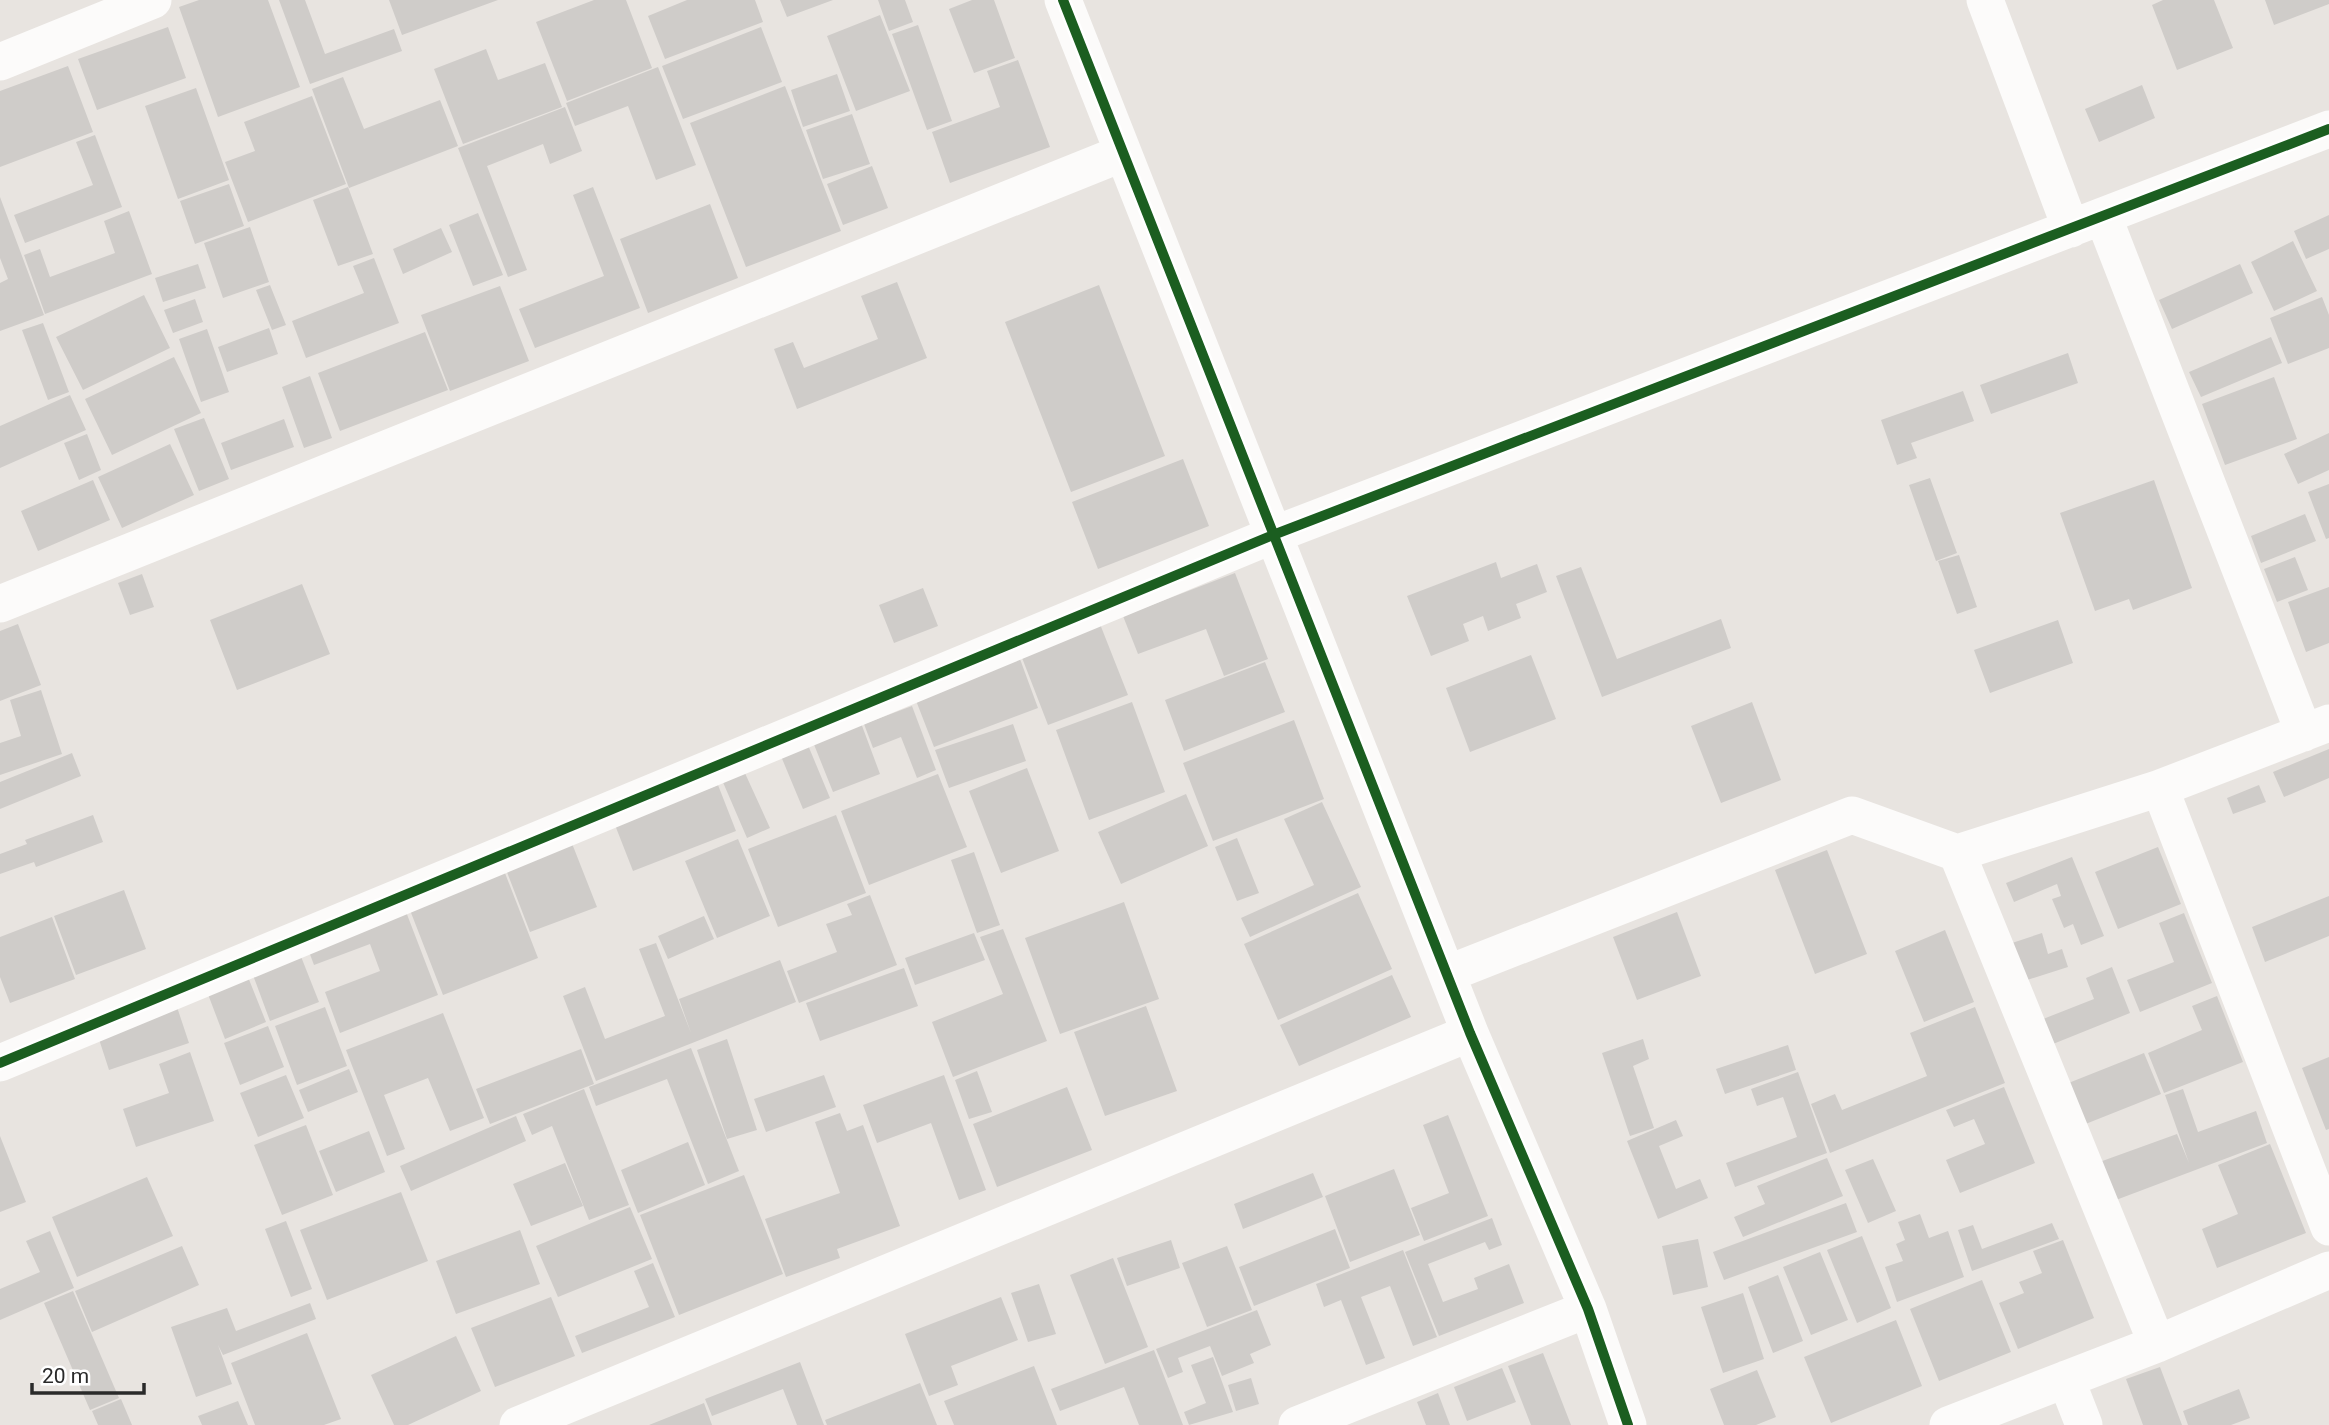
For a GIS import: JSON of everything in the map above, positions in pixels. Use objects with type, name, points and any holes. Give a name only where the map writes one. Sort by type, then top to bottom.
[{"type":"street","points":[[0,62],[153,0]]},
{"type":"street","points":[[1447,974],[1852,814],[1957,853],[2160,788],[2317,728],[1985,0]]},
{"type":"street","points":[[1066,1],[1123,153],[1470,1033],[1588,1309],[1628,1425]]},
{"type":"street","points":[[0,1063],[1273,535],[2329,129]]},
{"type":"street","points":[[0,604],[1123,153]]},
{"type":"street","points":[[2160,788],[2329,1227]]},
{"type":"street","points":[[1957,853],[2157,1344]]},
{"type":"street","points":[[517,1425],[1470,1033]]},
{"type":"street","points":[[1948,1425],[2157,1344],[2329,1270]]},
{"type":"street","points":[[1297,1425],[1588,1309]]},
{"type":"street","points":[[2066,1379],[2084,1425]]},
{"type":"building","points":[[199,0],[268,0],[300,87],[218,117],[179,7]]},
{"type":"building","points":[[279,0],[305,0],[325,54],[394,29],[402,51],[310,84]]},
{"type":"building","points":[[389,0],[498,0],[402,35]]},
{"type":"building","points":[[594,0],[626,0],[652,68],[567,101],[536,22]]},
{"type":"building","points":[[687,0],[755,0],[763,22],[665,59],[648,16]]},
{"type":"building","points":[[780,0],[833,0],[787,17]]},
{"type":"building","points":[[878,0],[905,0],[913,22],[889,31]]},
{"type":"building","points":[[972,0],[994,0],[1015,58],[974,73],[949,9]]},
{"type":"building","points":[[2163,0],[2214,0],[2233,48],[2177,70],[2152,5]]},
{"type":"building","points":[[2265,0],[2329,0],[2329,4],[2274,25]]},
{"type":"building","points":[[880,15],[910,91],[856,111],[827,36]]},
{"type":"building","points":[[918,25],[952,121],[927,130],[892,34]]},
{"type":"building","points":[[168,27],[186,78],[97,110],[78,59]]},
{"type":"building","points":[[761,27],[782,82],[683,119],[662,66]]},
{"type":"building","points":[[486,49],[498,80],[545,63],[562,107],[463,144],[434,69]]},
{"type":"building","points":[[1018,60],[1050,147],[950,183],[932,132],[1000,107],[987,71]]},
{"type":"building","points":[[68,66],[93,132],[0,167],[0,91]]},
{"type":"building","points":[[658,67],[696,165],[656,180],[628,106],[575,126],[566,103]]},
{"type":"building","points":[[837,74],[850,111],[803,127],[791,90]]},
{"type":"building","points":[[343,77],[364,129],[440,100],[458,146],[349,188],[312,89]]},
{"type":"building","points":[[2142,85],[2155,118],[2099,142],[2085,109]]},
{"type":"building","points":[[785,86],[841,231],[746,267],[690,123]]},
{"type":"building","points":[[196,88],[229,180],[178,199],[145,106]]},
{"type":"building","points":[[312,96],[346,184],[248,222],[225,162],[255,151],[244,122]]},
{"type":"building","points":[[565,107],[582,151],[550,164],[543,144],[487,166],[527,270],[508,277],[458,148]]},
{"type":"building","points":[[852,114],[870,164],[823,179],[806,130]]},
{"type":"building","points":[[95,135],[122,207],[25,243],[14,215],[93,185],[76,142]]},
{"type":"building","points":[[872,166],[888,208],[843,225],[827,184]]},
{"type":"building","points":[[229,184],[244,226],[195,244],[180,201]]},
{"type":"building","points":[[348,187],[373,254],[338,266],[313,200]]},
{"type":"building","points":[[593,187],[640,308],[535,348],[519,309],[604,276],[573,195]]},
{"type":"building","points":[[0,197],[44,315],[0,331],[0,283],[8,279],[0,258]]},
{"type":"building","points":[[710,204],[738,278],[648,313],[620,239]]},
{"type":"building","points":[[129,211],[152,274],[45,314],[24,255],[40,249],[50,277],[115,253],[104,221]]},
{"type":"building","points":[[478,213],[503,275],[473,286],[449,225]]},
{"type":"building","points":[[2329,215],[2329,249],[2306,259],[2294,231]]},
{"type":"building","points":[[250,227],[269,282],[223,298],[204,243]]},
{"type":"building","points":[[441,228],[452,252],[403,274],[393,249]]},
{"type":"building","points":[[2293,241],[2317,291],[2274,311],[2251,262]]},
{"type":"building","points":[[374,258],[399,323],[306,358],[292,321],[364,293],[353,266]]},
{"type":"building","points":[[198,264],[206,288],[163,302],[155,278]]},
{"type":"building","points":[[2240,264],[2253,293],[2172,329],[2159,300]]},
{"type":"building","points":[[897,282],[927,358],[797,409],[774,349],[793,342],[804,368],[878,339],[861,296]]},
{"type":"building","points":[[270,285],[286,325],[272,330],[256,290]]},
{"type":"building","points":[[1099,285],[1165,456],[1071,492],[1005,322]]},
{"type":"building","points":[[500,286],[529,361],[450,391],[421,315]]},
{"type":"building","points":[[144,295],[170,348],[83,390],[56,337]]},
{"type":"building","points":[[2322,297],[2329,315],[2329,348],[2288,364],[2270,318]]},
{"type":"building","points":[[195,299],[203,322],[173,333],[164,310]]},
{"type":"building","points":[[43,323],[69,392],[48,400],[22,330]]},
{"type":"building","points":[[269,328],[278,354],[227,372],[218,347]]},
{"type":"building","points":[[207,329],[229,392],[201,402],[179,339]]},
{"type":"building","points":[[425,332],[448,390],[340,431],[318,373]]},
{"type":"building","points":[[2271,337],[2282,363],[2201,397],[2189,372]]},
{"type":"building","points":[[2068,353],[2078,383],[1991,414],[1980,385]]},
{"type":"building","points":[[174,357],[201,413],[112,455],[85,399]]},
{"type":"building","points":[[310,376],[332,438],[304,448],[282,387]]},
{"type":"building","points":[[2274,377],[2297,439],[2225,465],[2202,404]]},
{"type":"building","points":[[1963,391],[1974,421],[1911,443],[1917,458],[1897,465],[1881,420]]},
{"type":"building","points":[[70,395],[86,430],[0,468],[0,426]]},
{"type":"building","points":[[204,418],[229,479],[199,491],[174,429]]},
{"type":"building","points":[[284,419],[294,447],[231,470],[221,443]]},
{"type":"building","points":[[2329,433],[2329,470],[2298,484],[2284,454]]},
{"type":"building","points":[[87,434],[101,470],[79,480],[64,443]]},
{"type":"building","points":[[170,444],[194,495],[122,528],[98,477]]},
{"type":"building","points":[[1183,459],[1209,526],[1098,569],[1072,502]]},
{"type":"building","points":[[1930,478],[1957,553],[1936,561],[1909,485]]},
{"type":"building","points":[[93,480],[110,520],[38,551],[21,511]]},
{"type":"building","points":[[2154,480],[2192,588],[2133,610],[2129,599],[2095,611],[2060,513]]},
{"type":"building","points":[[2329,484],[2329,538],[2326,539],[2308,492]]},
{"type":"building","points":[[2305,514],[2316,541],[2261,563],[2251,536]]},
{"type":"building","points":[[1959,555],[1977,607],[1957,614],[1938,561]]},
{"type":"building","points":[[2295,557],[2308,590],[2277,602],[2264,569]]},
{"type":"building","points":[[1496,562],[1501,578],[1537,564],[1547,592],[1516,604],[1521,618],[1488,631],[1483,616],[1463,624],[1469,641],[1431,656],[1407,596]]},
{"type":"building","points":[[1581,567],[1617,659],[1721,619],[1731,648],[1602,697],[1556,576]]},
{"type":"building","points":[[1235,573],[1268,659],[1224,676],[1206,629],[1138,654],[1123,616]]},
{"type":"building","points":[[142,574],[154,607],[130,615],[118,583]]},
{"type":"building","points":[[302,584],[330,654],[237,690],[210,620]]},
{"type":"building","points":[[2329,587],[2329,643],[2306,652],[2288,602]]},
{"type":"building","points":[[923,588],[938,626],[894,643],[879,605]]},
{"type":"building","points":[[1098,619],[1128,695],[1048,725],[1019,650]]},
{"type":"building","points":[[2058,620],[2073,663],[1990,693],[1974,650]]},
{"type":"building","points":[[18,624],[41,685],[0,701],[0,631]]},
{"type":"building","points":[[1531,655],[1556,719],[1470,752],[1446,688]]},
{"type":"building","points":[[1020,659],[1038,708],[934,747],[915,698]]},
{"type":"building","points":[[1265,662],[1285,712],[1184,751],[1165,700]]},
{"type":"building","points":[[41,690],[62,754],[0,775],[0,743],[21,736],[10,700]]},
{"type":"building","points":[[1132,702],[1165,792],[1089,820],[1056,730]]},
{"type":"building","points":[[1752,702],[1781,780],[1721,803],[1691,726]]},
{"type":"building","points":[[912,706],[936,770],[917,778],[901,737],[873,748],[864,724]]},
{"type":"building","points":[[1294,720],[1324,799],[1213,841],[1183,763]]},
{"type":"building","points":[[861,723],[880,774],[833,792],[813,742]]},
{"type":"building","points":[[1013,724],[1026,761],[949,788],[935,750]]},
{"type":"building","points":[[805,738],[830,798],[803,809],[778,749]]},
{"type":"building","points":[[2329,749],[2329,778],[2284,797],[2273,772]]},
{"type":"building","points":[[72,753],[81,776],[0,809],[0,782]]},
{"type":"building","points":[[1027,768],[1059,851],[1001,873],[969,791]]},
{"type":"building","points":[[744,771],[770,828],[747,838],[722,780]]},
{"type":"building","points":[[938,774],[967,847],[869,885],[841,811]]},
{"type":"building","points":[[718,785],[736,831],[633,871],[615,825]]},
{"type":"building","points":[[2259,785],[2266,802],[2233,814],[2227,798]]},
{"type":"building","points":[[1186,794],[1208,846],[1121,884],[1098,832]]},
{"type":"building","points":[[1322,802],[1361,887],[1250,937],[1241,918],[1314,885],[1284,819]]},
{"type":"building","points":[[93,815],[103,842],[36,867],[34,862],[0,874],[0,854],[27,844],[25,840]]},
{"type":"building","points":[[836,815],[866,893],[778,927],[748,849]]},
{"type":"building","points":[[1237,838],[1259,893],[1237,901],[1215,847]]},
{"type":"building","points":[[738,839],[770,916],[717,938],[685,861]]},
{"type":"building","points":[[571,841],[597,907],[530,932],[505,867]]},
{"type":"building","points":[[2158,847],[2181,904],[2118,929],[2095,872]]},
{"type":"building","points":[[1827,850],[1867,954],[1815,974],[1775,870]]},
{"type":"building","points":[[974,852],[1000,925],[977,933],[951,860]]},
{"type":"building","points":[[2072,857],[2104,936],[2081,945],[2073,924],[2064,928],[2052,899],[2061,896],[2057,884],[2014,902],[2006,883]]},
{"type":"building","points":[[503,868],[538,958],[443,995],[408,905]]},
{"type":"building","points":[[124,890],[146,949],[76,975],[54,916]]},
{"type":"building","points":[[1358,893],[1392,969],[1278,1020],[1244,944]]},
{"type":"building","points":[[870,895],[897,965],[799,1003],[787,971],[837,952],[826,924],[852,915],[847,904]]},
{"type":"building","points":[[2329,896],[2329,936],[2265,962],[2252,927]]},
{"type":"building","points":[[1124,902],[1159,999],[1060,1034],[1025,938]]},
{"type":"building","points":[[403,904],[438,995],[340,1033],[325,992],[380,971],[370,944],[314,965],[305,941]]},
{"type":"building","points":[[1677,912],[1701,976],[1637,1000],[1613,937]]},
{"type":"building","points":[[2184,913],[2212,983],[2140,1012],[2127,980],[2174,962],[2159,923]]},
{"type":"building","points":[[704,916],[714,939],[668,959],[658,936]]},
{"type":"building","points":[[52,917],[75,979],[10,1003],[0,977],[0,937]]},
{"type":"building","points":[[1003,929],[1047,1041],[953,1077],[932,1022],[1003,994],[980,937]]},
{"type":"building","points":[[1945,930],[1974,1002],[1924,1022],[1895,951]]},
{"type":"building","points":[[974,933],[985,960],[915,985],[905,958]]},
{"type":"building","points":[[2042,933],[2048,954],[2062,949],[2068,967],[2024,981],[2012,943]]},
{"type":"building","points":[[656,943],[691,1033],[679,999],[780,960],[796,1002],[596,1081],[563,996],[585,987],[605,1039],[665,1016],[639,949]]},
{"type":"building","points":[[298,949],[319,1002],[270,1021],[250,967]]},
{"type":"building","points":[[2112,967],[2130,1013],[2048,1046],[2038,1021],[2094,999],[2086,978]]},
{"type":"building","points":[[904,968],[918,1006],[820,1041],[806,1003]]},
{"type":"building","points":[[246,972],[266,1022],[225,1039],[206,989]]},
{"type":"building","points":[[1392,975],[1411,1017],[1299,1066],[1280,1025]]},
{"type":"building","points":[[2217,996],[2243,1062],[2164,1093],[2148,1053],[2202,1030],[2192,1006]]},
{"type":"building","points":[[1146,1006],[1177,1091],[1105,1116],[1074,1032]]},
{"type":"building","points":[[177,1007],[189,1043],[109,1070],[97,1033]]},
{"type":"building","points":[[325,1007],[347,1066],[297,1085],[275,1026]]},
{"type":"building","points":[[1975,1007],[2005,1083],[1830,1153],[1811,1104],[1835,1094],[1842,1110],[1927,1076],[1910,1033]]},
{"type":"building","points":[[443,1013],[484,1118],[450,1131],[428,1078],[384,1095],[405,1149],[387,1156],[346,1050]]},
{"type":"building","points":[[268,1026],[284,1067],[240,1085],[224,1043]]},
{"type":"building","points":[[727,1039],[757,1130],[727,1139],[697,1050]]},
{"type":"building","points":[[1643,1039],[1649,1059],[1633,1066],[1654,1128],[1630,1136],[1602,1053]]},
{"type":"building","points":[[1788,1045],[1796,1070],[1725,1094],[1716,1069]]},
{"type":"building","points":[[691,1048],[739,1171],[708,1184],[667,1079],[596,1106],[589,1087]]},
{"type":"building","points":[[581,1049],[594,1084],[490,1124],[476,1089]]},
{"type":"building","points":[[190,1052],[214,1121],[136,1147],[123,1109],[169,1093],[159,1064]]},
{"type":"building","points":[[2144,1053],[2161,1094],[2078,1127],[2061,1086]]},
{"type":"building","points":[[2329,1057],[2329,1129],[2326,1130],[2302,1068]]},
{"type":"building","points":[[349,1069],[358,1092],[308,1112],[299,1090]]},
{"type":"building","points":[[977,1071],[992,1112],[969,1119],[955,1080]]},
{"type":"building","points":[[1798,1072],[1827,1153],[1735,1187],[1726,1163],[1797,1137],[1783,1097],[1757,1106],[1751,1089]]},
{"type":"building","points":[[286,1075],[304,1118],[258,1137],[240,1093]]},
{"type":"building","points":[[824,1075],[836,1107],[766,1132],[754,1099]]},
{"type":"building","points":[[944,1075],[986,1190],[959,1200],[931,1123],[877,1143],[863,1105]]},
{"type":"building","points":[[1067,1087],[1092,1150],[997,1187],[973,1124]]},
{"type":"building","points":[[2004,1087],[2035,1163],[1960,1193],[1946,1160],[1985,1144],[1974,1119],[1954,1127],[1946,1110]]},
{"type":"building","points":[[584,1089],[629,1205],[589,1220],[552,1126],[532,1135],[523,1114]]},
{"type":"building","points":[[2183,1089],[2198,1132],[2256,1111],[2267,1143],[2108,1203],[2094,1164],[2177,1134],[2189,1163],[2165,1095]]},
{"type":"building","points":[[840,1113],[847,1131],[863,1125],[900,1226],[837,1249],[840,1258],[786,1277],[765,1219],[840,1193],[815,1122]]},
{"type":"building","points":[[1448,1115],[1488,1216],[1424,1241],[1411,1208],[1449,1193],[1423,1125]]},
{"type":"building","points":[[516,1116],[526,1141],[411,1191],[400,1166]]},
{"type":"building","points":[[1676,1120],[1683,1136],[1659,1146],[1676,1189],[1700,1179],[1708,1198],[1658,1219],[1627,1141]]},
{"type":"building","points":[[306,1125],[333,1195],[282,1215],[254,1145]]},
{"type":"building","points":[[369,1131],[385,1172],[336,1192],[319,1151]]},
{"type":"building","points":[[0,1136],[26,1202],[0,1212]]},
{"type":"building","points":[[688,1142],[705,1185],[638,1213],[621,1170]]},
{"type":"building","points":[[2270,1144],[2306,1233],[2217,1268],[2202,1229],[2238,1214],[2218,1165]]},
{"type":"building","points":[[1827,1158],[1843,1196],[1743,1237],[1734,1217],[1765,1204],[1757,1186]]},
{"type":"building","points":[[1873,1159],[1896,1211],[1868,1223],[1845,1170]]},
{"type":"building","points":[[565,1163],[583,1206],[531,1226],[513,1184]]},
{"type":"building","points":[[1394,1169],[1420,1235],[1350,1262],[1325,1196]]},
{"type":"building","points":[[1313,1173],[1323,1197],[1243,1229],[1234,1204]]},
{"type":"building","points":[[744,1175],[783,1274],[679,1315],[640,1215]]},
{"type":"building","points":[[147,1177],[173,1236],[77,1277],[52,1217]]},
{"type":"building","points":[[401,1192],[428,1261],[327,1300],[300,1230]]},
{"type":"building","points":[[1846,1203],[1857,1232],[1724,1280],[1713,1252]]},
{"type":"building","points":[[630,1207],[652,1259],[558,1297],[536,1246]]},
{"type":"building","points":[[1920,1214],[1929,1238],[1948,1231],[1964,1277],[1897,1302],[1885,1267],[1903,1261],[1896,1244],[1905,1240],[1898,1222]]},
{"type":"building","points":[[1492,1218],[1502,1245],[1489,1250],[1485,1242],[1428,1264],[1443,1302],[1478,1289],[1474,1278],[1509,1264],[1524,1303],[1439,1336],[1405,1252]]},
{"type":"building","points":[[286,1221],[312,1289],[291,1297],[265,1229]]},
{"type":"building","points":[[2052,1223],[2059,1239],[1972,1271],[1958,1230],[1973,1225],[1982,1249]]},
{"type":"building","points":[[1335,1229],[1350,1268],[1254,1306],[1239,1267]]},
{"type":"building","points":[[520,1230],[540,1284],[456,1314],[436,1261]]},
{"type":"building","points":[[50,1231],[74,1288],[0,1320],[0,1289],[40,1272],[26,1241]]},
{"type":"building","points":[[1862,1236],[1891,1308],[1857,1323],[1827,1250]]},
{"type":"building","points":[[1698,1239],[1708,1287],[1673,1295],[1662,1246]]},
{"type":"building","points":[[1171,1240],[1180,1268],[1127,1286],[1117,1258]]},
{"type":"building","points":[[2063,1240],[2094,1318],[2018,1349],[1999,1303],[2024,1293],[2019,1282],[2042,1273],[2033,1251]]},
{"type":"building","points":[[182,1246],[199,1285],[92,1332],[75,1291]]},
{"type":"building","points":[[1227,1246],[1252,1310],[1207,1327],[1182,1263]]},
{"type":"building","points":[[1403,1250],[1437,1337],[1413,1346],[1390,1286],[1361,1297],[1385,1358],[1366,1365],[1341,1300],[1324,1307],[1316,1284]]},
{"type":"building","points":[[1820,1252],[1848,1320],[1811,1335],[1783,1267]]},
{"type":"building","points":[[1113,1258],[1148,1347],[1105,1364],[1070,1275]]},
{"type":"building","points":[[653,1263],[675,1317],[582,1353],[575,1336],[649,1307],[634,1271]]},
{"type":"building","points":[[1778,1275],[1803,1341],[1773,1353],[1748,1287]]},
{"type":"building","points":[[1982,1280],[2011,1352],[1939,1381],[1910,1309]]},
{"type":"building","points":[[1039,1284],[1056,1334],[1028,1342],[1011,1293]]},
{"type":"building","points":[[73,1291],[119,1398],[90,1410],[44,1303]]},
{"type":"building","points":[[1743,1293],[1764,1359],[1723,1373],[1701,1307]]},
{"type":"building","points":[[551,1297],[575,1356],[495,1387],[471,1328]]},
{"type":"building","points":[[1001,1297],[1018,1340],[951,1366],[958,1385],[929,1396],[905,1334]]},
{"type":"building","points":[[310,1303],[316,1319],[223,1355],[218,1345],[232,1384],[196,1397],[171,1327],[227,1308],[236,1331]]},
{"type":"building","points":[[1257,1310],[1271,1345],[1250,1354],[1254,1363],[1222,1376],[1210,1346],[1178,1358],[1183,1372],[1168,1378],[1156,1349]]},
{"type":"building","points":[[1896,1320],[1922,1386],[1831,1423],[1804,1357]]},
{"type":"building","points":[[307,1333],[341,1419],[324,1425],[255,1425],[231,1363]]},
{"type":"building","points":[[456,1336],[481,1391],[408,1425],[394,1425],[371,1375]]},
{"type":"building","points":[[1154,1350],[1183,1425],[1139,1425],[1124,1387],[1060,1411],[1051,1389]]},
{"type":"building","points":[[1543,1353],[1571,1425],[1531,1425],[1508,1366]]},
{"type":"building","points":[[1213,1357],[1233,1412],[1189,1425],[1184,1412],[1206,1403],[1191,1365]]},
{"type":"building","points":[[800,1362],[824,1425],[797,1425],[783,1389],[712,1416],[705,1399]]},
{"type":"building","points":[[1034,1366],[1057,1425],[954,1425],[944,1401]]},
{"type":"building","points":[[2160,1367],[2182,1425],[2143,1425],[2126,1379]]},
{"type":"building","points":[[1502,1368],[1516,1402],[1467,1421],[1454,1387]]},
{"type":"building","points":[[1757,1370],[1776,1417],[1756,1425],[1724,1425],[1710,1389]]},
{"type":"building","points":[[1251,1378],[1259,1404],[1236,1411],[1228,1385]]},
{"type":"building","points":[[920,1383],[937,1425],[827,1425],[825,1420]]},
{"type":"building","points":[[2239,1389],[2250,1418],[2231,1425],[2188,1425],[2183,1411]]},
{"type":"building","points":[[1438,1393],[1450,1425],[1426,1425],[1417,1402]]},
{"type":"building","points":[[121,1399],[132,1425],[98,1425],[92,1411]]},
{"type":"building","points":[[238,1401],[248,1425],[202,1425],[198,1416]]},
{"type":"building","points":[[704,1403],[712,1425],[649,1425]]},
{"type":"cycle path","points":[[1063,0],[1470,1033],[1588,1309],[1628,1425]]},
{"type":"cycle path","points":[[0,1063],[1273,535],[2329,129]]}]
